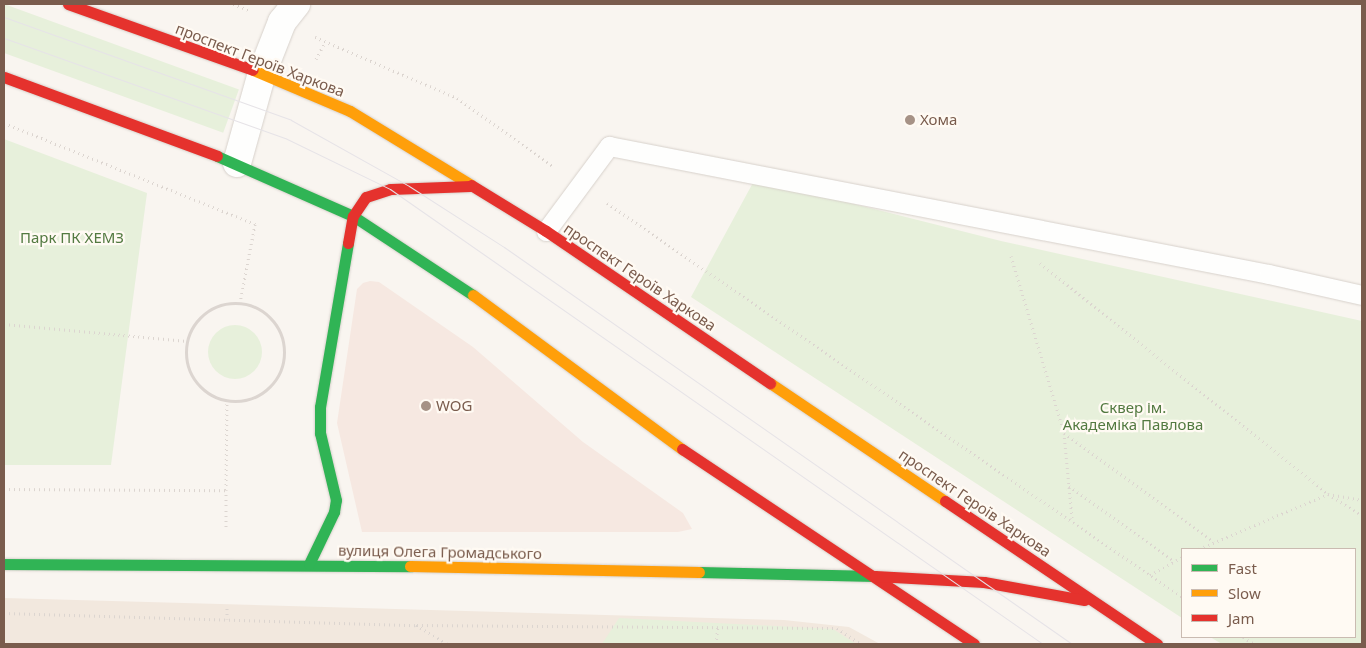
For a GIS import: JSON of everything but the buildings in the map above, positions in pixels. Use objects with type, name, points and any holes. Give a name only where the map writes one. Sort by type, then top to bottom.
[{"type":"main road","name":"проспект Героїв Харкова","points":[[68,4],[262,74],[350,111],[546,231],[1157,644]]},
{"type":"main road","points":[[4,77],[237,163],[353,216],[439,270],[712,470],[974,644]]},
{"type":"main road","points":[[309,564],[334,512],[336,500],[320,433],[320,406],[353,216],[366,197],[390,189],[472,186]]},
{"type":"main road","name":"вулиця Олега Громадського","points":[[4,564],[309,564],[874,576],[984,582],[1094,602]]},
{"type":"street","points":[[237,163],[262,74],[289,13]]},
{"type":"lane","points":[[546,231],[609,146],[1269,274],[1362,295]]},
{"type":"path","points":[[233,4],[289,13],[457,98],[580,185],[1072,519],[1181,596]]},
{"type":"path","points":[[4,123],[255,224]]},
{"type":"path","points":[[240,303],[255,224],[258,218]]},
{"type":"path","points":[[1010,254],[1064,433],[1072,519]]},
{"type":"path","points":[[1035,259],[1328,494],[1362,515]]},
{"type":"path","points":[[240,303],[255,307],[268,316],[284,342],[284,358],[280,374],[258,396],[243,401],[227,401],[199,387],[190,373],[186,357],[187,341],[192,328],[212,308],[240,303]]},
{"type":"path","points":[[4,324],[187,341]]},
{"type":"path","points":[[226,534],[227,401]]},
{"type":"path","points":[[1064,433],[1214,542]]},
{"type":"path","points":[[1069,486],[1174,561]]},
{"type":"path","points":[[4,489],[226,490]]},
{"type":"path","points":[[1201,548],[1328,494],[1362,500]]},
{"type":"path","points":[[1150,575],[1181,558]]},
{"type":"path","points":[[227,605],[227,619]]},
{"type":"path","points":[[4,613],[416,626],[838,628],[861,644]]},
{"type":"path","points":[[416,626],[448,644]]},
{"type":"path","points":[[716,644],[718,626]]},
{"type":"shaded area","points":[[370,281],[379,282],[473,347],[583,442],[683,513],[692,529],[678,532],[362,532],[337,423],[357,289],[363,283]]},
{"type":"shaded area","points":[[4,598],[784,620],[849,627],[880,644],[4,644]]},
{"type":"green space","points":[[4,4],[239,90],[223,133],[4,53]]},
{"type":"green space","name":"Парк ПК ХЕМЗ","points":[[4,139],[147,193],[111,465],[4,465]]},
{"type":"green space","name":"Сквер ім. Академіка Павлова","points":[[755,179],[1001,241],[1362,321],[1362,644],[1222,644],[1212,638],[1356,638],[1356,548],[1181,548],[1181,617],[691,297]]},
{"type":"green space","points":[[230,325],[240,325],[250,329],[258,337],[262,352],[258,367],[250,375],[240,379],[230,379],[220,375],[212,367],[208,357],[208,347],[212,337],[220,329]]},
{"type":"green space","points":[[619,618],[833,629],[856,644],[602,644]]},
{"type":"tram line","points":[[4,17],[291,120],[409,186],[504,247],[1072,644]]},
{"type":"tram line","points":[[4,38],[285,138],[390,189],[1043,644]]},
{"type":"traffic: fast","points":[[217,156],[353,216],[473,295]]},
{"type":"traffic: fast","points":[[309,564],[334,512],[336,500],[320,433],[320,407],[348,243]]},
{"type":"traffic: fast","points":[[4,564],[410,566]]},
{"type":"traffic: fast","points":[[699,572],[875,576]]},
{"type":"traffic: slow","points":[[253,70],[350,111],[471,185]]},
{"type":"traffic: slow","points":[[473,295],[682,449]]},
{"type":"traffic: slow","points":[[770,383],[945,501]]},
{"type":"traffic: slow","points":[[410,566],[699,572]]},
{"type":"traffic: jam","points":[[68,4],[253,70]]},
{"type":"traffic: jam","points":[[4,77],[217,156]]},
{"type":"traffic: jam","points":[[471,185],[546,231],[770,383]]},
{"type":"traffic: jam","points":[[348,243],[353,216],[366,197],[390,189],[471,186]]},
{"type":"traffic: jam","points":[[682,449],[974,644]]},
{"type":"traffic: jam","points":[[945,501],[1157,644]]},
{"type":"traffic: jam","points":[[875,576],[984,582],[1084,600]]},
{"type":"place","name":"Хома","points":[[910,120]]},
{"type":"place","name":"WOG","points":[[426,406]]}]
